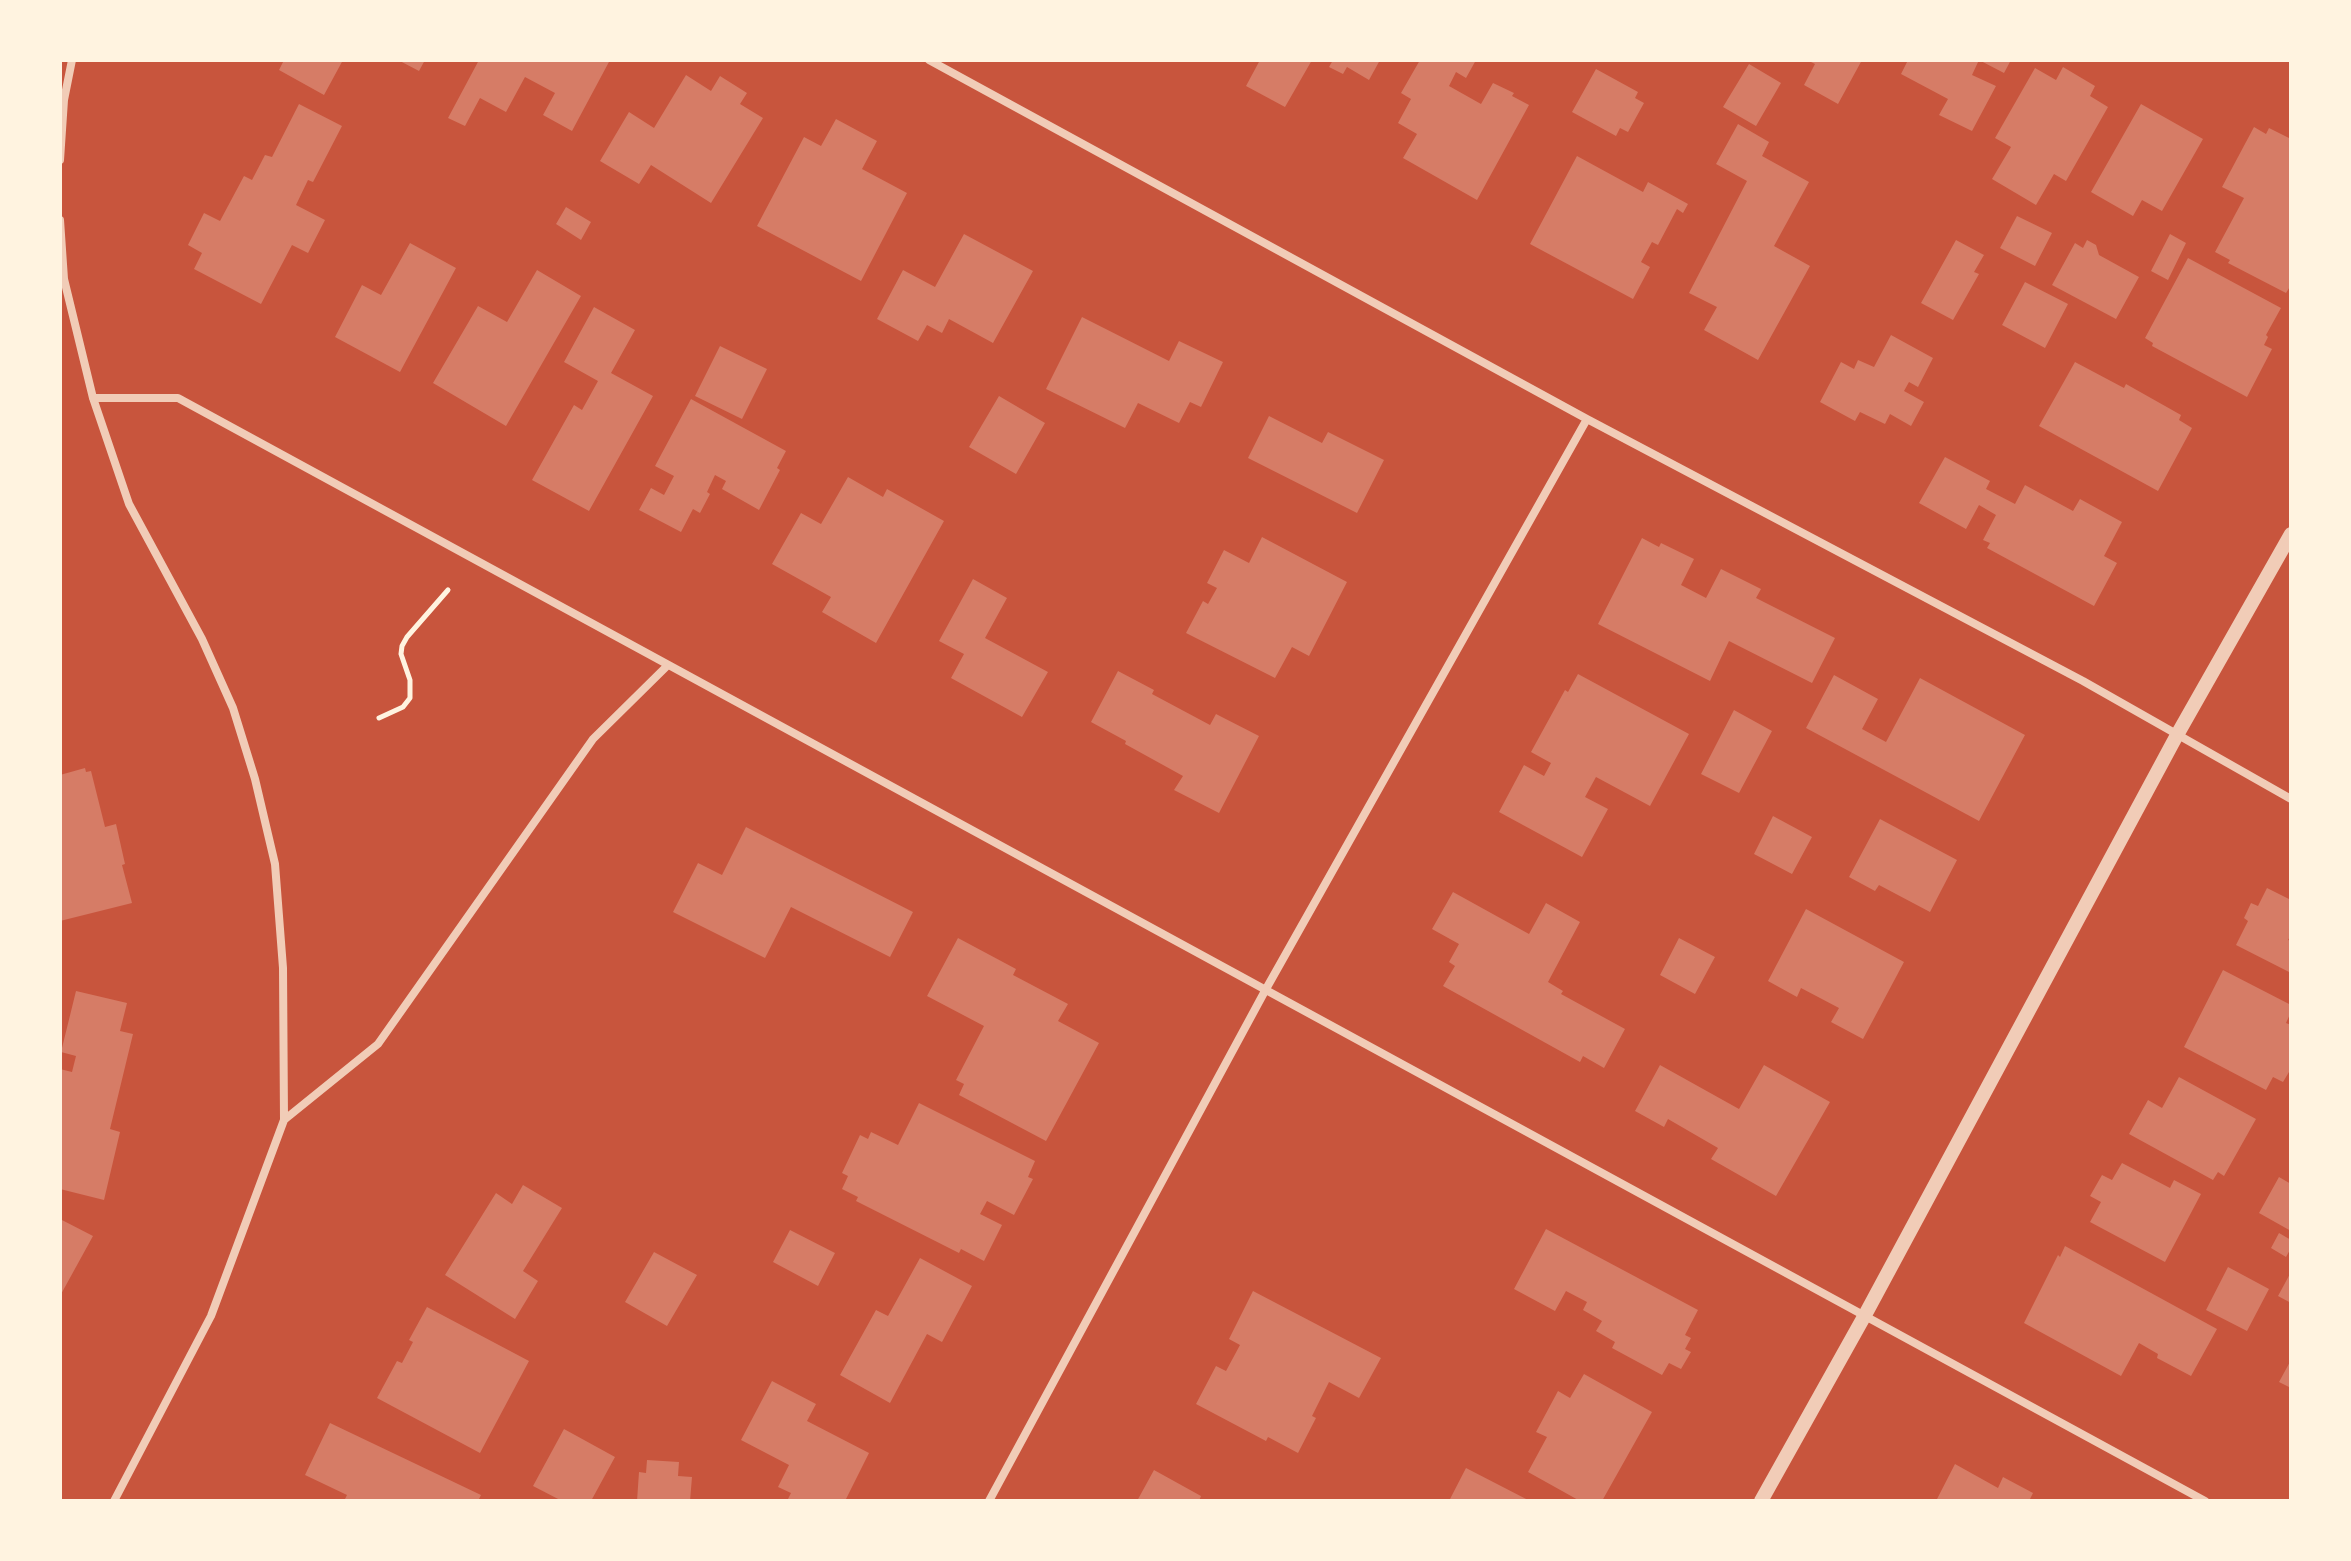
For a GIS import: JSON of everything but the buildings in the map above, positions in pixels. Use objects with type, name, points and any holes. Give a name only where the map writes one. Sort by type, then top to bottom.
[{"type":"street","points":[[60,160],[64,100],[72,60]]},
{"type":"street","points":[[929,60],[1587,419],[2069,673],[2291,799]]},
{"type":"street","points":[[60,220],[64,279],[93,398],[129,504],[202,639],[233,708],[255,779],[275,864],[283,968],[284,1120],[211,1316],[114,1501]]},
{"type":"street","points":[[93,398],[178,398],[2205,1501]]},
{"type":"street","points":[[989,1501],[1266,989],[1587,419]]},
{"type":"street","points":[[1761,1501],[1865,1315],[2177,735],[2291,534]]},
{"type":"street","points":[[284,1120],[378,1044],[593,739],[668,665]]},
{"type":"path","points":[[379,718],[403,707],[410,698],[410,680],[401,654],[402,646],[448,590]]}]
